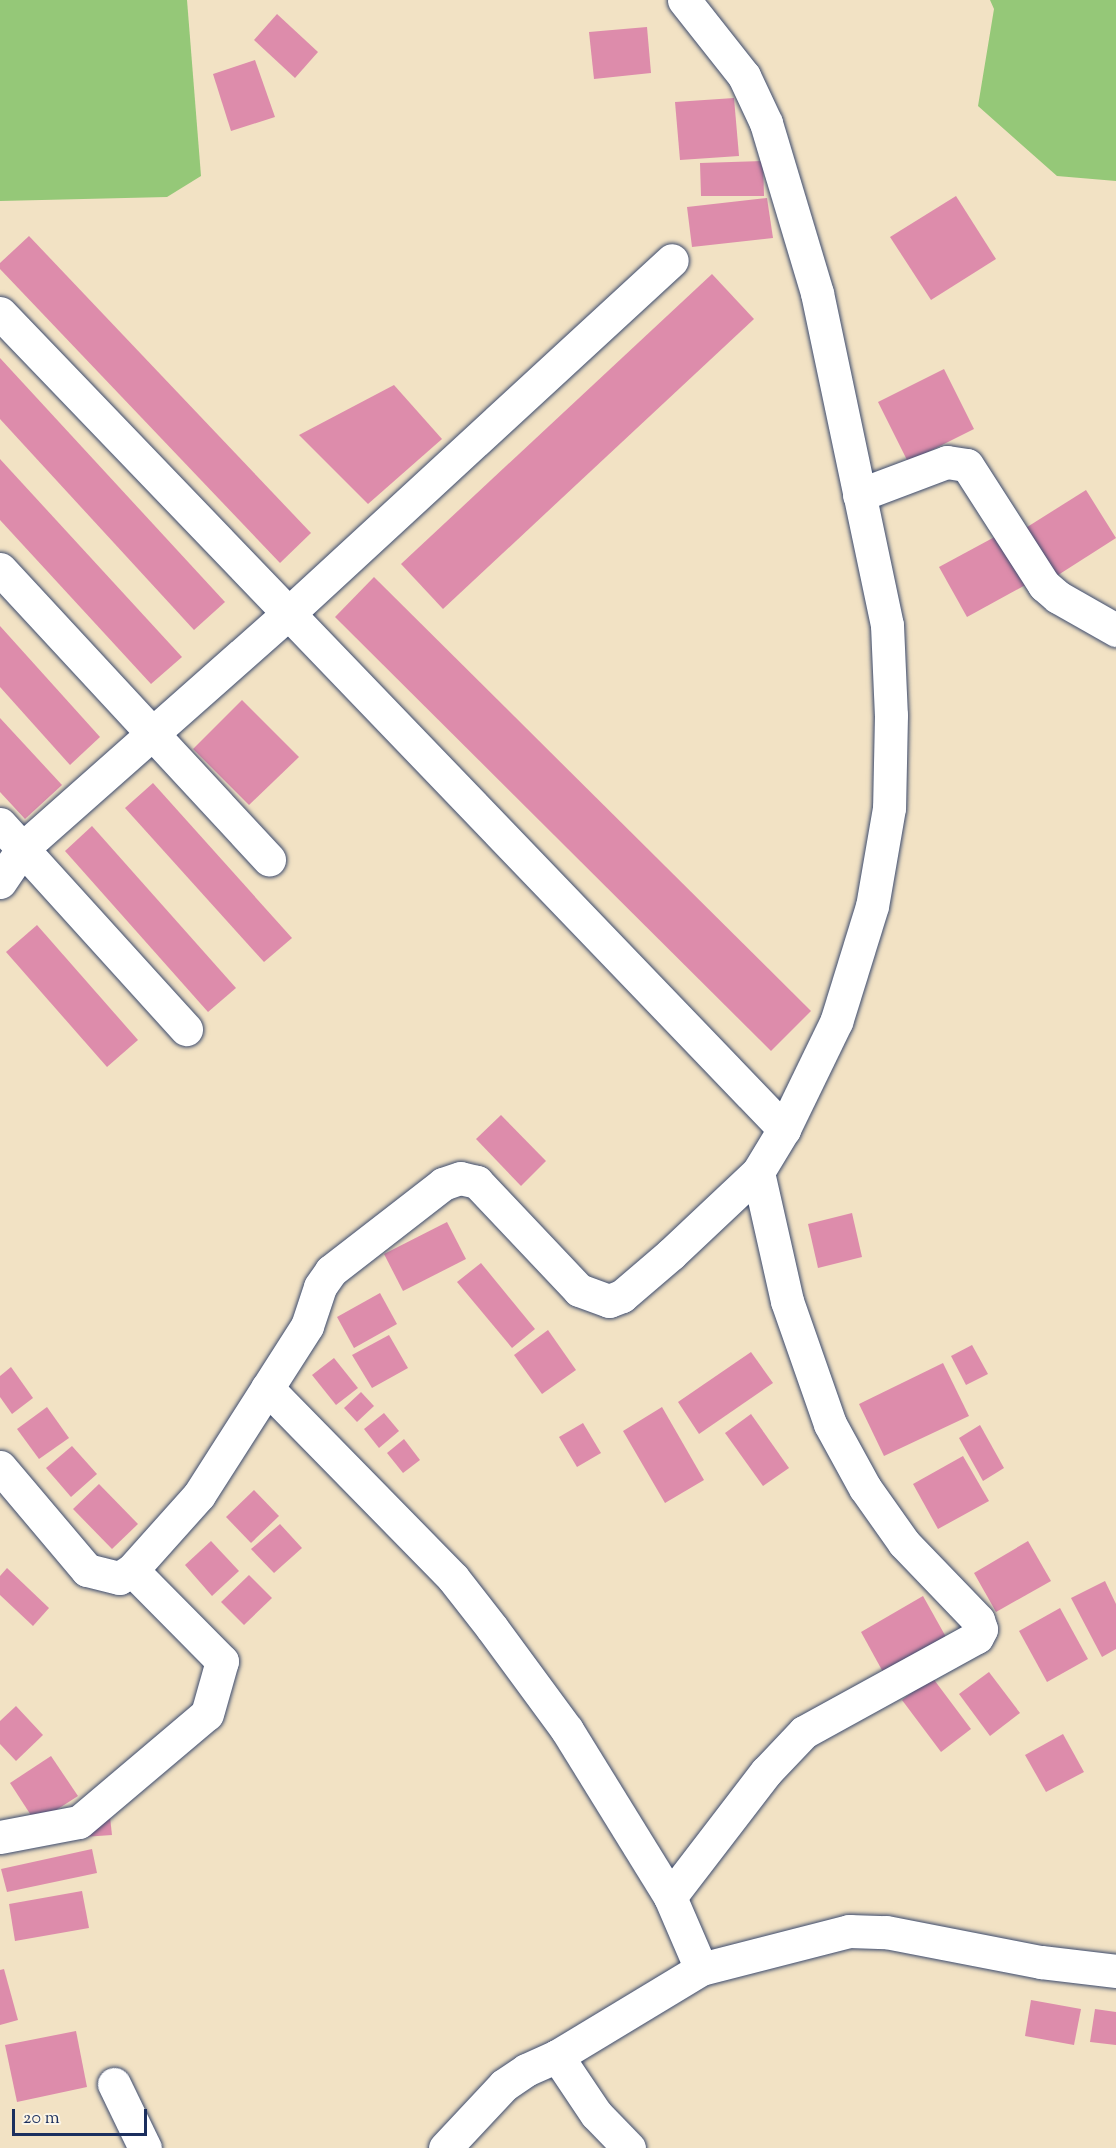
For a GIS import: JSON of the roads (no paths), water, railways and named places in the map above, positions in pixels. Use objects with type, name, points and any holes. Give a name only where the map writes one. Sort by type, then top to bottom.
[{"type":"street","points":[[0,1467],[87,1570],[119,1578],[132,1570],[199,1495],[308,1326],[320,1287],[331,1271],[443,1184],[460,1178],[477,1182],[579,1290],[609,1301],[622,1296],[758,1172],[784,1129],[836,1022],[872,906],[889,808],[891,715],[887,625],[817,293],[766,123],[744,76],[684,0]]},
{"type":"street","points":[[0,882],[22,848],[290,612],[672,260]]},
{"type":"street","points":[[0,313],[290,612],[784,1129]]},
{"type":"street","points":[[859,495],[947,462],[967,465],[1044,585],[1058,597],[1116,630]]},
{"type":"street","points":[[0,569],[269,860]]},
{"type":"street","points":[[0,824],[186,1029]]},
{"type":"street","points":[[670,1897],[766,1772],[804,1732],[977,1637],[981,1629],[978,1620],[936,1580],[898,1534],[865,1488],[830,1424],[787,1301],[758,1172]]},
{"type":"street","points":[[267,1388],[453,1578],[567,1730],[670,1897],[700,1969]]},
{"type":"street","points":[[0,1837],[79,1822],[207,1714],[222,1661],[132,1570]]},
{"type":"street","points":[[445,2148],[504,2085],[526,2070],[557,2056],[700,1969],[849,1931],[886,1932],[1041,1962],[1116,1971]]},
{"type":"street","points":[[557,2056],[596,2114],[629,2148]]},
{"type":"street","points":[[114,2084],[145,2148]]}]
